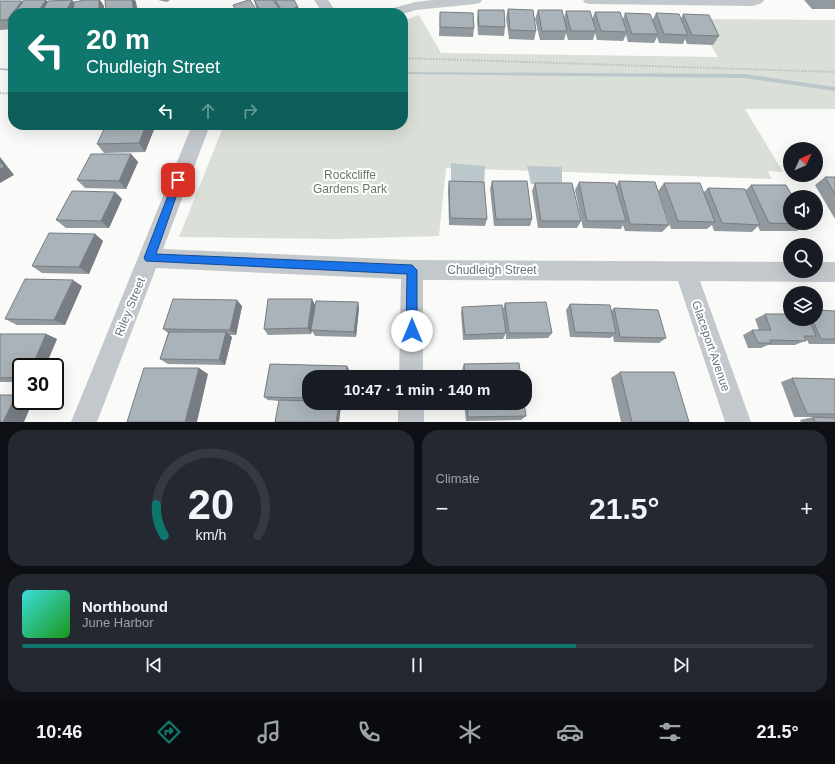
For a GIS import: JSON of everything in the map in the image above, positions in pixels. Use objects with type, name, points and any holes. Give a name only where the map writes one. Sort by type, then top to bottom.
[{"type":"street","points":[[408,8],[415,6],[475,0]]},
{"type":"street","points":[[590,0],[753,2],[757,0]]},
{"type":"street","name":"Riley Street","points":[[84,422],[199,130]]},
{"type":"street","name":"Chudleigh Street","points":[[149,258],[412,270],[835,272]]},
{"type":"street","points":[[411,370],[412,270]]},
{"type":"street","name":"Glaceport Avenue","points":[[685,271],[738,422]]},
{"type":"street","points":[[411,410],[411,422]]},
{"type":"path","points":[[408,58],[835,72]]},
{"type":"green space","name":"Rockcliffe Gardens Park","points":[[419,15],[441,53],[718,57],[695,19],[835,20],[835,109],[745,109],[783,172],[768,171],[772,179],[446,168],[439,236],[337,239],[179,237],[222,130],[408,130],[408,19]]},
{"type":"shaded area","points":[[451,163],[485,166],[484,186],[451,183]]},
{"type":"shaded area","points":[[527,166],[562,167],[562,187],[531,184]]},
{"type":"building","points":[[24,0],[46,0],[40,8],[18,8]]},
{"type":"building","points":[[72,0],[68,8],[44,8],[48,1]]},
{"type":"building","points":[[99,0],[99,8],[73,8],[74,2]]},
{"type":"building","points":[[105,0],[132,0],[133,8],[106,8]]},
{"type":"building","points":[[250,0],[255,8],[234,8],[233,5]]},
{"type":"building","points":[[254,0],[273,0],[279,8],[259,8]]},
{"type":"building","points":[[275,0],[294,0],[298,7],[295,8],[280,8]]},
{"type":"building","points":[[0,1],[22,1],[16,8],[8,8],[7,20],[0,20]]},
{"type":"building","points":[[508,9],[533,10],[536,31],[510,30]]},
{"type":"building","points":[[478,10],[504,10],[505,27],[479,26]]},
{"type":"building","points":[[538,10],[562,10],[567,31],[542,31]]},
{"type":"building","points":[[566,11],[590,11],[596,31],[571,31]]},
{"type":"building","points":[[440,12],[473,13],[474,28],[440,27]]},
{"type":"building","points":[[595,12],[620,12],[627,32],[601,31]]},
{"type":"building","points":[[625,13],[650,14],[658,34],[632,34]]},
{"type":"building","points":[[656,13],[679,14],[688,35],[664,34]]},
{"type":"building","points":[[683,14],[709,15],[719,36],[692,35]]},
{"type":"building","points":[[104,130],[144,130],[139,143],[97,144]]},
{"type":"building","points":[[91,154],[131,154],[119,181],[77,180]]},
{"type":"building","points":[[0,161],[4,167],[0,169]]},
{"type":"building","points":[[825,177],[835,177],[835,194]]},
{"type":"building","points":[[449,181],[484,182],[487,219],[450,218]]},
{"type":"building","points":[[492,181],[527,181],[532,219],[496,219]]},
{"type":"building","points":[[619,181],[655,182],[669,225],[630,224]]},
{"type":"building","points":[[579,182],[615,183],[626,221],[587,221]]},
{"type":"building","points":[[535,183],[572,183],[581,221],[541,221]]},
{"type":"building","points":[[664,183],[700,183],[715,222],[678,221]]},
{"type":"building","points":[[751,185],[786,185],[789,190],[783,190],[783,223],[769,223]]},
{"type":"building","points":[[708,188],[745,189],[760,225],[722,223]]},
{"type":"building","points":[[72,191],[115,192],[101,221],[56,220]]},
{"type":"building","points":[[49,233],[95,234],[79,267],[32,266]]},
{"type":"building","points":[[25,279],[73,280],[54,320],[5,319]]},
{"type":"building","points":[[173,299],[237,300],[230,330],[163,329]]},
{"type":"building","points":[[268,299],[312,299],[308,328],[264,329]]},
{"type":"building","points":[[316,301],[358,302],[354,332],[311,330]]},
{"type":"building","points":[[546,302],[552,333],[509,333],[505,303]]},
{"type":"building","points":[[570,304],[610,305],[616,333],[575,332]]},
{"type":"building","points":[[502,305],[506,333],[465,335],[462,307]]},
{"type":"building","points":[[614,308],[658,310],[666,338],[620,337]]},
{"type":"building","points":[[823,310],[835,311],[835,339],[821,339],[815,326],[823,326]]},
{"type":"building","points":[[765,314],[783,314],[783,326],[812,326],[816,336],[804,336],[806,341],[770,340],[771,343],[758,343],[752,330],[771,330]]},
{"type":"building","points":[[169,332],[226,332],[219,360],[160,359]]},
{"type":"building","points":[[0,334],[46,334],[36,358],[12,358],[12,377],[0,378]]},
{"type":"building","points":[[519,363],[520,370],[464,370],[464,364]]},
{"type":"building","points":[[270,364],[347,366],[347,370],[302,370],[302,398],[264,397]]},
{"type":"building","points":[[144,368],[199,368],[185,422],[127,422]]},
{"type":"building","points":[[620,372],[674,372],[689,422],[632,422]]},
{"type":"building","points":[[792,378],[835,379],[835,414],[807,414]]},
{"type":"building","points":[[0,395],[12,395],[12,403],[3,422],[0,422]]},
{"type":"building","points":[[279,400],[302,401],[302,410],[338,410],[336,422],[275,422]]},
{"type":"building","points":[[468,410],[525,410],[526,416],[468,417]]},
{"type":"building","points":[[813,417],[835,418],[835,422],[815,422]]},
{"type":"waterway","points":[[0,69],[8,70]]},
{"type":"waterway","points":[[408,73],[744,76],[835,89]]},
{"type":"route","points":[[178,180],[149,258],[412,270],[412,331]]}]
